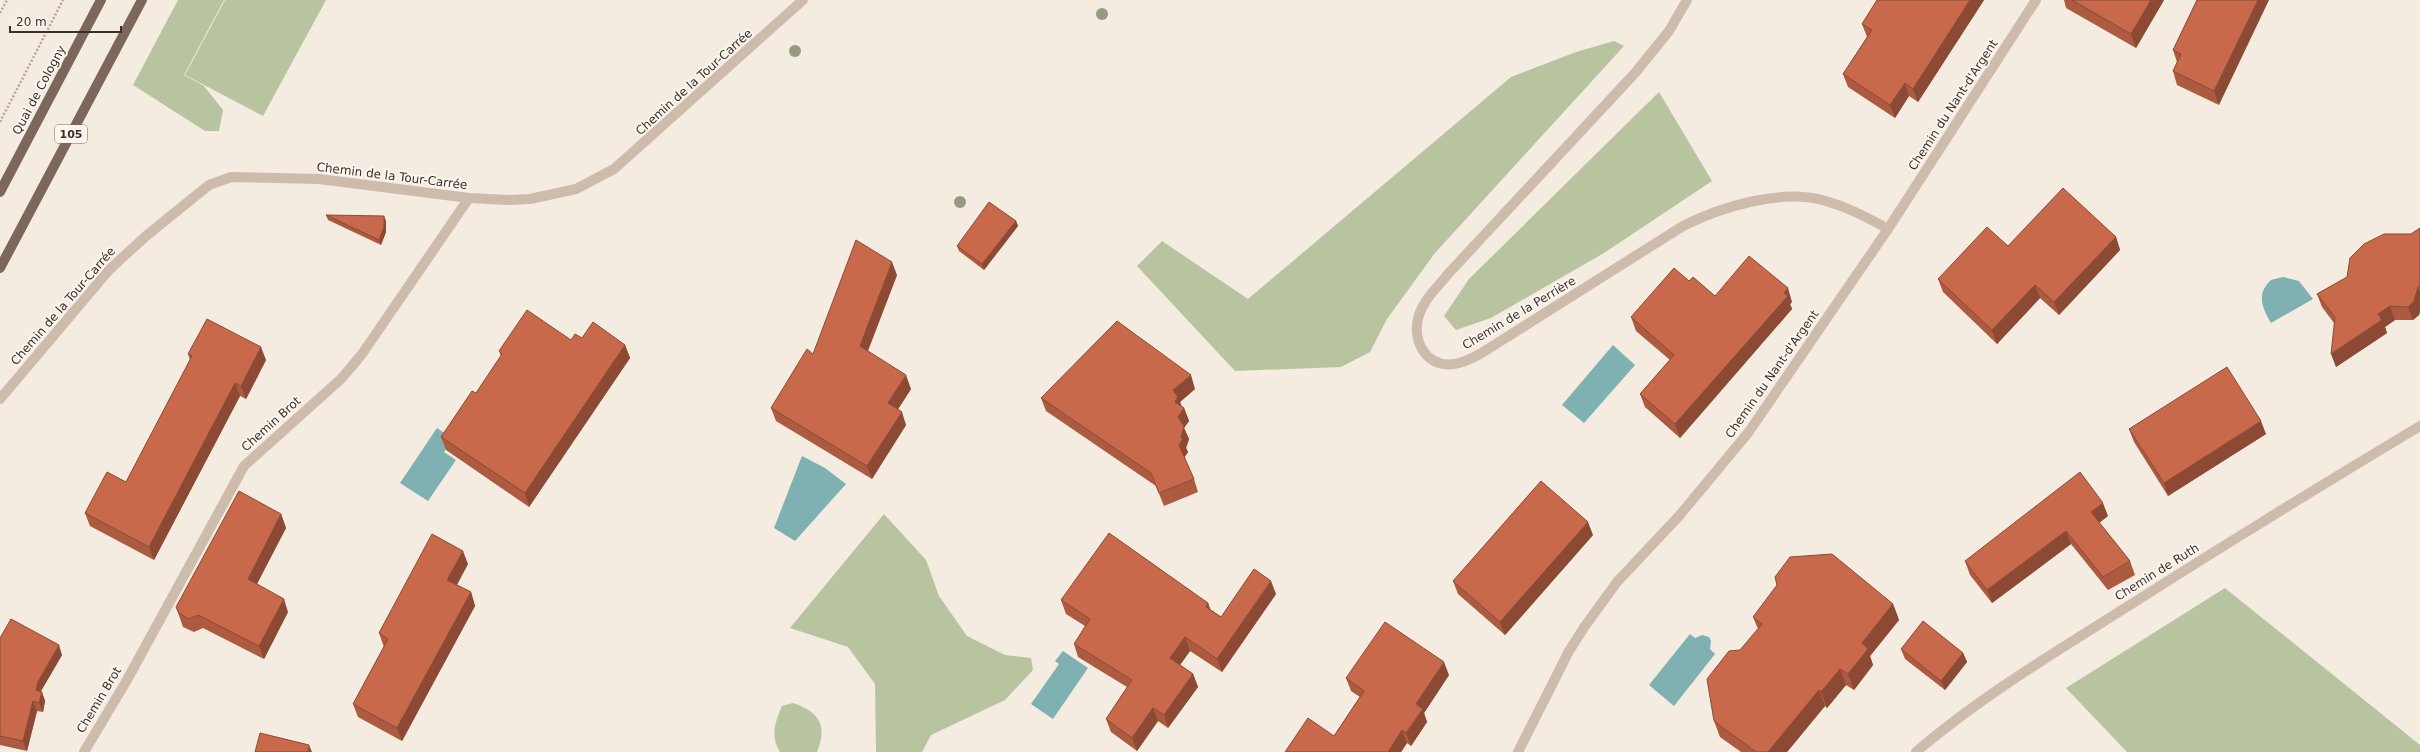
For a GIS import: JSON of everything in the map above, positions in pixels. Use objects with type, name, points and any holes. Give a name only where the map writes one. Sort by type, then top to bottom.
[{"type":"main road","name":"Quai de Cologny","points":[[0,192],[101,0]]},
{"type":"main road","name":"105","points":[[0,268],[142,0]]},
{"type":"street","name":"Chemin de la Tour-Carrée","points":[[0,399],[109,270],[187,201],[221,180],[231,177],[318,179],[469,198],[530,199],[576,189],[599,179],[614,169],[803,0]]},
{"type":"street","name":"Chemin de la Perrière","points":[[1687,0],[1669,31],[1635,73],[1448,274],[1423,305],[1419,316],[1417,334],[1421,349],[1431,358],[1444,364],[1464,362],[1475,357],[1683,226],[1707,214],[1728,207],[1793,197],[1821,200],[1849,209],[1888,229]]},
{"type":"street","name":"Chemin du Nant-d'Argent","points":[[1518,752],[1568,651],[1602,601],[1639,557],[1679,516],[1748,433],[1888,229],[2036,0]]},
{"type":"street","name":"Chemin Brot","points":[[84,752],[127,680],[244,466],[342,378],[362,354],[469,198]]},
{"type":"street","name":"Chemin de Ruth","points":[[1916,752],[1943,729],[2040,661],[2257,524],[2420,426]]},
{"type":"path","points":[[0,13],[7,0]]},
{"type":"path","name":"Quai de Cologny","points":[[0,122],[63,0]]},
{"type":"green space","points":[[178,0],[224,0],[184,75],[204,86],[223,110],[219,131],[205,131],[133,85]]},
{"type":"green space","points":[[225,0],[326,0],[263,116],[185,75]]},
{"type":"green space","points":[[1614,41],[1624,46],[1435,253],[1387,319],[1370,352],[1341,367],[1235,371],[1137,266],[1162,241],[1248,299],[1511,77],[1576,52]]},
{"type":"green space","points":[[1659,92],[1712,181],[1604,253],[1491,318],[1456,330],[1444,316],[1469,279]]},
{"type":"green space","points":[[884,514],[926,560],[939,596],[967,636],[1005,655],[1031,658],[1033,670],[1005,700],[931,735],[922,752],[876,752],[875,684],[848,647],[790,628]]},
{"type":"green space","points":[[2225,588],[2420,745],[2420,752],[2127,752],[2066,688]]},
{"type":"green space","points":[[793,703],[815,715],[819,721],[822,734],[817,752],[780,752],[777,746],[774,735],[779,712],[782,706]]},
{"type":"water","points":[[2283,277],[2299,281],[2313,299],[2271,323],[2263,306],[2263,291],[2271,280]]},
{"type":"water","points":[[1613,345],[1635,365],[1584,423],[1562,405]]},
{"type":"water","points":[[437,428],[453,439],[444,452],[456,460],[428,501],[400,483]]},
{"type":"water","points":[[802,456],[825,468],[846,484],[795,541],[774,528]]},
{"type":"water","points":[[1690,634],[1695,638],[1702,635],[1709,637],[1711,641],[1710,649],[1715,654],[1674,706],[1649,685]]},
{"type":"water","points":[[1063,651],[1088,668],[1053,719],[1031,704],[1059,664],[1055,661]]},
{"type":"building","points":[[1877,0],[1970,0],[1913,89],[1905,83],[1890,105],[1843,74],[1872,30],[1862,24]]},
{"type":"building","points":[[2072,0],[2151,0],[2131,34]]},
{"type":"building","points":[[2197,0],[2258,0],[2214,91],[2173,71],[2181,54],[2173,50]]},
{"type":"building","points":[[2063,188],[2116,237],[2054,302],[2035,285],[1992,330],[1938,279],[1987,227],[2008,246]]},
{"type":"building","points":[[989,202],[1016,221],[982,264],[957,246]]},
{"type":"building","points":[[326,215],[384,216],[384,227],[379,240]]},
{"type":"building","points":[[2420,228],[2420,286],[2418,287],[2414,301],[2408,307],[2390,306],[2378,314],[2382,320],[2331,354],[2335,317],[2317,294],[2347,277],[2350,258],[2364,244],[2384,234],[2411,234]]},
{"type":"building","points":[[856,240],[892,262],[860,346],[906,375],[888,403],[902,412],[867,466],[771,408],[807,349],[813,354]]},
{"type":"building","points":[[1749,256],[1788,288],[1784,293],[1788,296],[1675,424],[1640,394],[1674,355],[1631,317],[1674,268],[1689,281],[1693,277],[1715,296]]},
{"type":"building","points":[[527,310],[571,340],[575,334],[582,338],[593,322],[625,345],[525,493],[441,437],[472,391],[476,393],[502,354],[499,351]]},
{"type":"building","points":[[207,319],[261,347],[241,386],[235,383],[149,547],[85,513],[107,472],[126,482],[192,356],[188,354]]},
{"type":"building","points":[[1117,321],[1191,375],[1173,390],[1178,397],[1175,402],[1184,408],[1178,417],[1184,426],[1181,438],[1183,439],[1179,445],[1194,479],[1159,493],[1151,473],[1041,398]]},
{"type":"building","points":[[2227,367],[2261,421],[2164,483],[2129,429]]},
{"type":"building","points":[[2080,472],[2103,503],[2091,512],[2130,561],[2103,577],[2066,531],[1987,590],[1965,561]]},
{"type":"building","points":[[1541,481],[1588,522],[1500,622],[1453,581]]},
{"type":"building","points":[[239,491],[281,514],[248,579],[284,599],[259,646],[198,615],[189,619],[179,613],[176,607]]},
{"type":"building","points":[[1109,533],[1208,603],[1206,607],[1221,617],[1254,569],[1271,581],[1217,659],[1185,637],[1170,658],[1193,674],[1164,715],[1153,708],[1132,738],[1106,719],[1132,680],[1074,644],[1090,619],[1061,600]]},
{"type":"building","points":[[432,534],[463,551],[447,580],[471,592],[397,728],[353,704],[388,639],[379,633]]},
{"type":"building","points":[[1832,554],[1893,604],[1862,643],[1868,649],[1848,674],[1840,669],[1821,692],[1819,690],[1768,752],[1756,752],[1714,721],[1707,679],[1729,651],[1740,650],[1762,624],[1753,617],[1777,585],[1775,577],[1790,557]]},
{"type":"building","points":[[11,619],[59,645],[38,682],[36,690],[42,692],[39,703],[33,701],[23,741],[0,736],[0,638]]},
{"type":"building","points":[[1923,621],[1963,653],[1941,681],[1901,649]]},
{"type":"building","points":[[1385,622],[1444,662],[1416,704],[1423,709],[1406,733],[1402,730],[1388,752],[1285,752],[1308,718],[1334,736],[1364,691],[1346,678]]},
{"type":"building","points":[[260,733],[309,745],[308,752],[255,752]]}]
